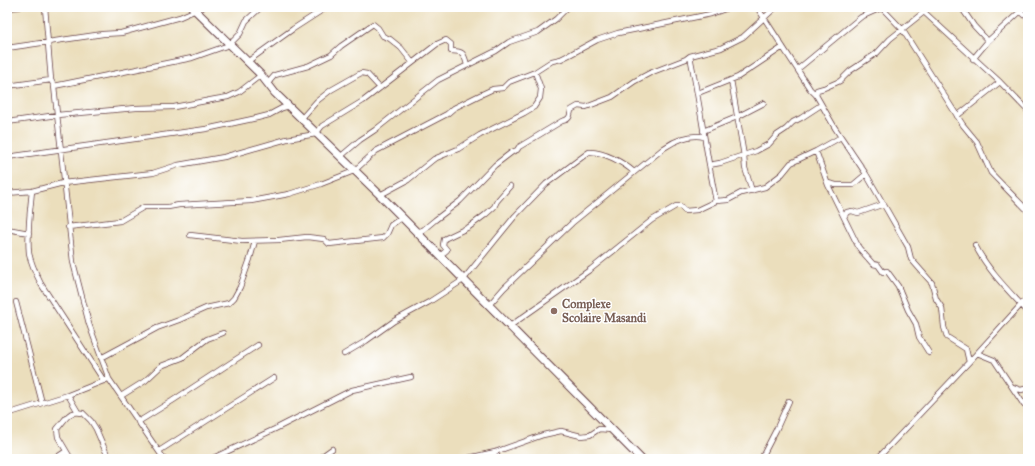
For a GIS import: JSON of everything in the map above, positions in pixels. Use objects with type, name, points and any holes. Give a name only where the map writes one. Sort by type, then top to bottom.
[{"type":"highway","points":[[197,8],[229,45],[261,76],[285,105],[301,118],[312,132],[380,196],[641,459]]},
{"type":"street","points":[[7,8],[19,7]]},
{"type":"street","points":[[45,7],[51,80],[54,86],[63,183],[73,262],[80,296],[93,339],[101,358],[106,380]]},
{"type":"street","points":[[54,86],[192,58],[229,45],[240,34],[246,22],[261,7]]},
{"type":"street","points":[[247,62],[327,7]]},
{"type":"street","points":[[340,157],[438,80],[467,64],[496,51],[509,42],[538,32],[556,19],[568,7]]},
{"type":"street","points":[[68,227],[120,221],[144,207],[168,207],[179,204],[251,201],[289,194],[322,184],[354,171],[376,151],[446,114],[454,108],[493,89],[503,88],[509,82],[535,72],[552,61],[561,59],[596,40],[618,33],[711,14],[731,7]]},
{"type":"street","points":[[757,7],[810,89],[816,95],[866,174],[908,247],[911,259],[932,284],[936,299],[942,308],[944,327],[947,337],[966,349],[969,362]]},
{"type":"street","points":[[416,232],[423,230],[460,201],[495,165],[512,152],[517,150],[527,141],[562,121],[566,121],[570,116],[571,110],[578,106],[586,107],[612,97],[634,81],[690,56],[727,46],[743,37],[776,7]]},
{"type":"street","points":[[798,69],[861,17],[881,7],[902,29],[957,116],[977,142],[991,173],[1028,211]]},
{"type":"street","points":[[816,95],[817,90],[840,81],[850,71],[877,53],[928,7]]},
{"type":"street","points":[[961,7],[974,26],[988,40]]},
{"type":"street","points":[[973,59],[988,40],[1024,7]]},
{"type":"street","points":[[7,48],[103,34],[121,33],[180,17],[197,8]]},
{"type":"street","points":[[1020,11],[1028,18]]},
{"type":"street","points":[[924,12],[973,59],[1000,82],[1028,111]]},
{"type":"street","points":[[267,84],[275,75],[308,66],[331,55],[341,46],[373,24],[378,28],[383,36],[390,39],[401,48],[412,62]]},
{"type":"street","points":[[7,193],[32,191],[63,183],[153,172],[178,165],[224,157],[312,132],[363,101],[412,62],[437,44],[446,40],[451,44],[451,50],[460,51],[463,53],[467,64]]},
{"type":"street","points":[[698,93],[748,72],[783,46]]},
{"type":"street","points":[[690,56],[698,93],[703,131],[716,201]]},
{"type":"street","points":[[301,118],[317,101],[331,90],[361,72],[367,74],[380,88]]},
{"type":"street","points":[[380,196],[408,180],[434,159],[458,149],[480,135],[524,114],[534,107],[540,98],[541,89],[535,72]]},
{"type":"street","points":[[7,122],[56,115],[148,106],[174,107],[228,97],[239,92],[261,76]]},
{"type":"street","points":[[7,86],[51,80]]},
{"type":"street","points":[[731,80],[745,168],[752,191]]},
{"type":"street","points":[[957,116],[1000,82]]},
{"type":"street","points":[[703,131],[764,104]]},
{"type":"street","points":[[7,157],[206,129],[269,115],[285,105]]},
{"type":"street","points":[[709,165],[744,156],[756,151],[769,144],[776,135],[786,129],[793,122],[821,105]]},
{"type":"street","points":[[489,305],[504,288],[572,223],[634,172],[671,144],[697,135],[704,136]]},
{"type":"street","points":[[510,326],[591,269],[658,216],[676,206],[680,206],[685,211],[697,210],[716,201],[728,200],[742,193],[765,187],[782,174],[792,163],[841,136]]},
{"type":"street","points":[[816,151],[828,185],[859,248],[873,264],[878,265],[883,272],[887,270],[898,286],[908,310],[916,324],[922,342],[929,353]]},
{"type":"street","points":[[344,354],[366,341],[394,321],[429,302],[463,280],[514,216],[540,190],[589,152],[600,154],[625,164],[634,172]]},
{"type":"street","points":[[828,182],[836,185],[853,185],[866,174]]},
{"type":"street","points":[[440,256],[447,250],[443,244],[444,239],[469,227],[485,215],[494,207],[497,201],[510,186]]},
{"type":"street","points":[[32,191],[29,253],[36,274],[41,284],[106,380],[121,396],[164,459]]},
{"type":"street","points":[[844,216],[847,212],[852,211],[858,213],[884,204]]},
{"type":"street","points":[[190,236],[242,241],[307,237],[324,240],[329,244],[383,238],[392,225],[401,218]]},
{"type":"street","points":[[7,229],[29,233]]},
{"type":"street","points":[[423,230],[423,239]]},
{"type":"street","points":[[101,358],[157,328],[206,308],[229,302],[234,298],[240,287],[255,240]]},
{"type":"street","points":[[975,245],[982,259],[996,278],[1028,312]]},
{"type":"street","points":[[877,459],[969,362],[1028,296]]},
{"type":"street","points":[[16,302],[42,403]]},
{"type":"street","points":[[121,396],[145,381],[162,366],[182,358],[207,339],[223,333]]},
{"type":"street","points":[[138,422],[258,345]]},
{"type":"street","points":[[977,353],[994,360],[1024,405]]},
{"type":"street","points":[[211,459],[275,430],[352,390],[411,377]]},
{"type":"street","points":[[159,451],[274,378]]},
{"type":"street","points":[[7,414],[68,395],[106,380]]},
{"type":"street","points":[[1012,386],[1021,390],[1028,388]]},
{"type":"street","points":[[68,395],[78,412]]},
{"type":"street","points":[[761,459],[789,401]]},
{"type":"street","points":[[71,459],[58,437],[57,429],[69,414],[78,412],[83,413],[91,421],[109,459]]},
{"type":"street","points":[[464,459],[495,452],[561,430],[580,436],[590,436],[599,429],[612,430]]},
{"type":"street","points":[[318,459],[332,449]]},
{"type":"street","points":[[54,459],[66,451]]},
{"type":"street","points":[[495,452],[499,459]]},
{"type":"place","name":"Complexe Scolaire Masandi","points":[[554,311]]}]
